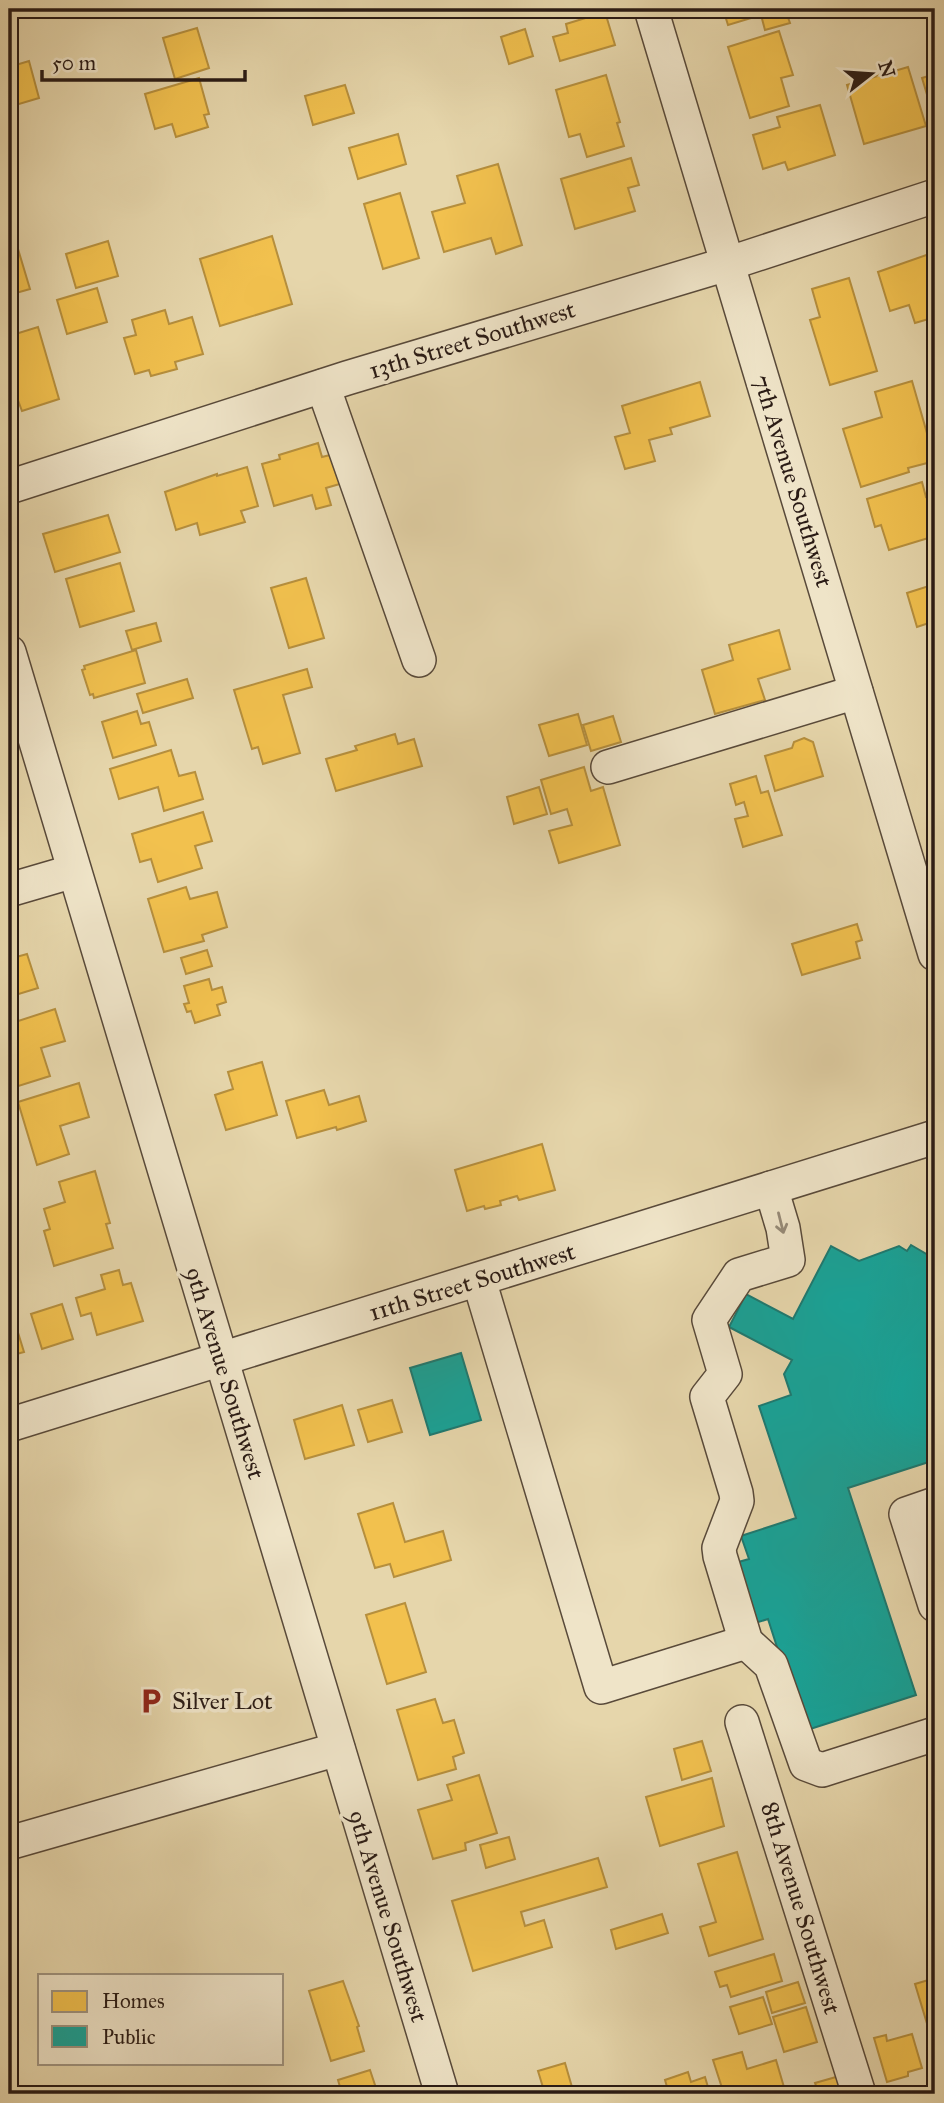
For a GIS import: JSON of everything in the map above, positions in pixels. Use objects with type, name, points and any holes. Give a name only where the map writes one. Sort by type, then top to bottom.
[{"type":"street","name":"7th Avenue Southwest","points":[[651,9],[935,954]]},
{"type":"street","name":"13th Street Southwest","points":[[9,487],[323,386],[727,264],[935,196]]},
{"type":"street","points":[[323,386],[419,660]]},
{"type":"street","name":"9th Avenue Southwest","points":[[9,652],[442,2094]]},
{"type":"street","points":[[608,767],[856,692]]},
{"type":"street","points":[[9,890],[74,871]]},
{"type":"street","name":"11th Street Southwest","points":[[9,1425],[935,1137]]},
{"type":"street","points":[[771,1188],[783,1228],[788,1260],[739,1275],[709,1320],[725,1374],[707,1397],[737,1501],[719,1548],[746,1642],[771,1665],[806,1764],[822,1770],[935,1734]]},
{"type":"street","points":[[479,1280],[601,1687],[746,1642]]},
{"type":"street","points":[[935,1504],[906,1514],[935,1605]]},
{"type":"street","name":"8th Avenue Southwest","points":[[742,1722],[859,2094]]},
{"type":"street","points":[[9,1843],[338,1749]]},
{"type":"building: Homes","points":[[723,9],[785,9],[790,23],[765,30],[761,15],[728,25]]},
{"type":"building: Homes","points":[[605,12],[615,45],[560,61],[553,37],[568,33],[566,24]]},
{"type":"building: Homes","points":[[197,28],[209,68],[175,79],[163,38]]},
{"type":"building: Homes","points":[[525,29],[533,56],[509,64],[501,37]]},
{"type":"building: Homes","points":[[779,31],[793,75],[781,78],[789,106],[750,118],[728,47]]},
{"type":"building: Homes","points":[[29,61],[39,98],[9,107],[9,67]]},
{"type":"building: Homes","points":[[908,67],[926,126],[864,144],[847,85]]},
{"type":"building: Homes","points":[[935,74],[935,118],[934,118],[922,78]]},
{"type":"building: Homes","points":[[606,75],[624,146],[587,157],[580,134],[569,137],[556,90]]},
{"type":"building: Homes","points":[[199,78],[209,114],[204,115],[208,127],[176,137],[172,124],[155,129],[145,94]]},
{"type":"building: Homes","points":[[345,85],[354,113],[313,125],[305,96]]},
{"type":"building: Homes","points":[[820,105],[835,155],[788,170],[785,162],[763,169],[753,135],[780,127],[777,117]]},
{"type":"building: Homes","points":[[398,134],[406,164],[358,179],[349,148]]},
{"type":"building: Homes","points":[[631,158],[639,185],[628,188],[635,211],[575,229],[561,179]]},
{"type":"building: Homes","points":[[498,164],[522,245],[496,254],[491,238],[444,252],[432,212],[465,203],[457,176]]},
{"type":"building: Homes","points":[[400,193],[419,258],[383,269],[364,204]]},
{"type":"building: Homes","points":[[9,219],[30,289],[9,295]]},
{"type":"building: Homes","points":[[272,236],[292,304],[220,326],[200,259]]},
{"type":"building: Homes","points":[[108,241],[118,276],[76,288],[66,254]]},
{"type":"building: Homes","points":[[935,252],[935,329],[932,318],[915,323],[909,305],[890,311],[878,272]]},
{"type":"building: Homes","points":[[849,278],[877,371],[830,385],[810,320],[820,317],[812,289]]},
{"type":"building: Homes","points":[[97,288],[107,322],[67,334],[57,300]]},
{"type":"building: Homes","points":[[165,310],[169,324],[192,317],[203,354],[175,362],[177,369],[151,376],[149,370],[135,374],[124,338],[136,335],[132,320]]},
{"type":"building: Homes","points":[[38,327],[59,399],[22,411],[9,376],[9,336]]},
{"type":"building: Homes","points":[[912,381],[935,461],[908,468],[909,472],[861,487],[843,429],[882,417],[875,392]]},
{"type":"building: Homes","points":[[700,382],[710,416],[670,428],[672,434],[649,440],[655,461],[625,469],[615,437],[630,433],[622,406]]},
{"type":"building: Homes","points":[[318,443],[322,457],[334,454],[343,483],[326,488],[331,505],[316,509],[312,495],[274,506],[262,464],[280,459],[279,455]]},
{"type":"building: Homes","points":[[247,467],[258,506],[241,511],[245,522],[200,535],[197,523],[176,530],[165,492]]},
{"type":"building: Homes","points":[[922,482],[926,497],[935,495],[935,536],[889,550],[881,525],[875,527],[867,499]]},
{"type":"building: Homes","points":[[108,515],[120,552],[55,572],[43,534]]},
{"type":"building: Homes","points":[[120,563],[134,611],[80,627],[66,579]]},
{"type":"building: Homes","points":[[306,578],[324,638],[289,648],[271,588]]},
{"type":"building: Homes","points":[[935,584],[935,621],[917,627],[907,593]]},
{"type":"building: Homes","points":[[156,623],[161,641],[132,650],[126,631]]},
{"type":"building: Homes","points":[[779,630],[790,669],[758,679],[765,700],[715,714],[702,670],[733,660],[729,645]]},
{"type":"building: Homes","points":[[136,650],[145,683],[94,698],[93,694],[90,695],[82,670],[85,669],[84,666]]},
{"type":"building: Homes","points":[[307,669],[312,687],[283,695],[300,753],[263,764],[258,747],[252,749],[234,690]]},
{"type":"building: Homes","points":[[187,679],[193,698],[143,713],[137,694]]},
{"type":"building: Homes","points":[[137,711],[141,724],[149,722],[156,745],[113,758],[102,722]]},
{"type":"building: Homes","points":[[578,714],[587,745],[549,756],[539,725]]},
{"type":"building: Homes","points":[[613,716],[621,742],[591,751],[583,725]]},
{"type":"building: Homes","points":[[395,734],[398,744],[414,739],[422,766],[336,791],[326,759],[357,750],[355,746]]},
{"type":"building: Homes","points":[[804,738],[813,742],[823,776],[775,791],[765,756],[792,748],[794,742]]},
{"type":"building: Homes","points":[[171,750],[179,776],[195,772],[203,799],[164,811],[158,787],[119,799],[110,769]]},
{"type":"building: Homes","points":[[584,767],[591,791],[603,787],[620,845],[559,863],[549,831],[572,825],[567,809],[551,814],[541,780]]},
{"type":"building: Homes","points":[[756,776],[761,793],[768,791],[782,835],[743,847],[735,819],[748,816],[744,802],[736,805],[730,784]]},
{"type":"building: Homes","points":[[539,787],[547,814],[514,824],[507,797]]},
{"type":"building: Homes","points":[[203,812],[212,841],[195,846],[202,868],[158,882],[151,859],[140,862],[132,834]]},
{"type":"building: Homes","points":[[186,887],[190,899],[217,892],[227,927],[202,935],[204,941],[164,952],[148,899]]},
{"type":"building: Homes","points":[[857,924],[862,940],[856,942],[860,958],[802,975],[792,944]]},
{"type":"building: Homes","points":[[207,950],[212,966],[186,974],[181,958]]},
{"type":"building: Homes","points":[[27,954],[38,988],[9,997],[9,959]]},
{"type":"building: Homes","points":[[209,979],[212,990],[222,987],[226,1002],[217,1005],[220,1015],[195,1023],[191,1011],[187,1012],[184,1004],[189,1003],[184,986]]},
{"type":"building: Homes","points":[[55,1009],[65,1041],[41,1048],[50,1076],[9,1089],[9,1024]]},
{"type":"building: Homes","points":[[262,1062],[277,1115],[226,1130],[215,1095],[233,1089],[228,1072]]},
{"type":"building: Homes","points":[[79,1083],[89,1117],[60,1126],[69,1154],[37,1165],[18,1102]]},
{"type":"building: Homes","points":[[324,1090],[329,1105],[359,1096],[366,1121],[297,1138],[286,1101]]},
{"type":"building: Homes","points":[[542,1144],[555,1190],[519,1200],[517,1196],[500,1201],[501,1205],[467,1211],[455,1170]]},
{"type":"building: Homes","points":[[95,1171],[110,1223],[106,1224],[113,1248],[54,1266],[44,1231],[50,1229],[44,1209],[65,1202],[59,1182]]},
{"type":"building: Homes","points":[[119,1270],[123,1285],[131,1283],[143,1321],[97,1335],[91,1313],[81,1316],[76,1298],[105,1289],[101,1275]]},
{"type":"building: Homes","points":[[62,1304],[73,1339],[42,1349],[31,1314]]},
{"type":"building: Homes","points":[[12,1313],[24,1352],[9,1356],[9,1314]]},
{"type":"building: Homes","points":[[392,1400],[402,1432],[368,1442],[358,1410]]},
{"type":"building: Homes","points":[[342,1405],[354,1445],[305,1459],[294,1420]]},
{"type":"building: Homes","points":[[393,1503],[405,1542],[443,1531],[451,1560],[394,1577],[390,1564],[375,1568],[358,1514]]},
{"type":"building: Homes","points":[[405,1603],[426,1672],[387,1684],[366,1615]]},
{"type":"building: Homes","points":[[435,1699],[443,1723],[454,1720],[464,1753],[453,1757],[456,1769],[418,1780],[397,1710]]},
{"type":"building: Homes","points":[[702,1741],[711,1771],[682,1780],[674,1749]]},
{"type":"building: Homes","points":[[479,1775],[497,1833],[465,1843],[466,1850],[433,1859],[418,1810],[452,1800],[447,1785]]},
{"type":"building: Homes","points":[[712,1778],[724,1826],[660,1846],[646,1797]]},
{"type":"building: Homes","points":[[509,1837],[515,1859],[486,1868],[480,1845]]},
{"type":"building: Homes","points":[[737,1852],[763,1939],[709,1956],[700,1927],[716,1922],[698,1864]]},
{"type":"building: Homes","points":[[598,1858],[607,1887],[521,1912],[525,1926],[544,1920],[552,1947],[473,1971],[452,1901]]},
{"type":"building: Homes","points":[[662,1914],[668,1933],[616,1949],[611,1930]]},
{"type":"building: Homes","points":[[774,1954],[782,1981],[731,1997],[727,1985],[720,1987],[715,1972]]},
{"type":"building: Homes","points":[[935,1978],[935,2050],[915,1984]]},
{"type":"building: Homes","points":[[343,1981],[359,2026],[357,2027],[364,2051],[331,2061],[309,1991]]},
{"type":"building: Homes","points":[[798,1982],[805,2003],[772,2013],[766,1992]]},
{"type":"building: Homes","points":[[763,1997],[772,2024],[739,2034],[730,2007]]},
{"type":"building: Homes","points":[[806,2007],[817,2042],[784,2052],[773,2017]]},
{"type":"building: Homes","points":[[912,2034],[922,2068],[908,2072],[908,2076],[887,2082],[874,2038],[886,2035],[887,2041]]},
{"type":"building: Homes","points":[[742,2052],[747,2069],[776,2060],[786,2094],[724,2094],[713,2060]]},
{"type":"building: Homes","points":[[565,2063],[574,2094],[545,2094],[538,2071]]},
{"type":"building: Homes","points":[[370,2070],[378,2094],[342,2094],[338,2080]]},
{"type":"building: Homes","points":[[688,2072],[691,2082],[705,2077],[710,2094],[669,2094],[665,2080]]},
{"type":"building: Homes","points":[[843,2075],[849,2094],[819,2094],[815,2083]]},
{"type":"building: Public","points":[[911,1245],[935,1259],[935,1460],[848,1488],[916,1695],[804,1731],[768,1619],[755,1623],[735,1563],[749,1559],[741,1536],[796,1518],[759,1406],[791,1395],[784,1374],[792,1360],[729,1327],[746,1294],[793,1319],[831,1246],[859,1261],[899,1246],[907,1251]]},
{"type":"building: Public","points":[[461,1353],[481,1420],[430,1435],[410,1368]]},
{"type":"place","name":"Silver Lot","points":[[151,1701]]}]
